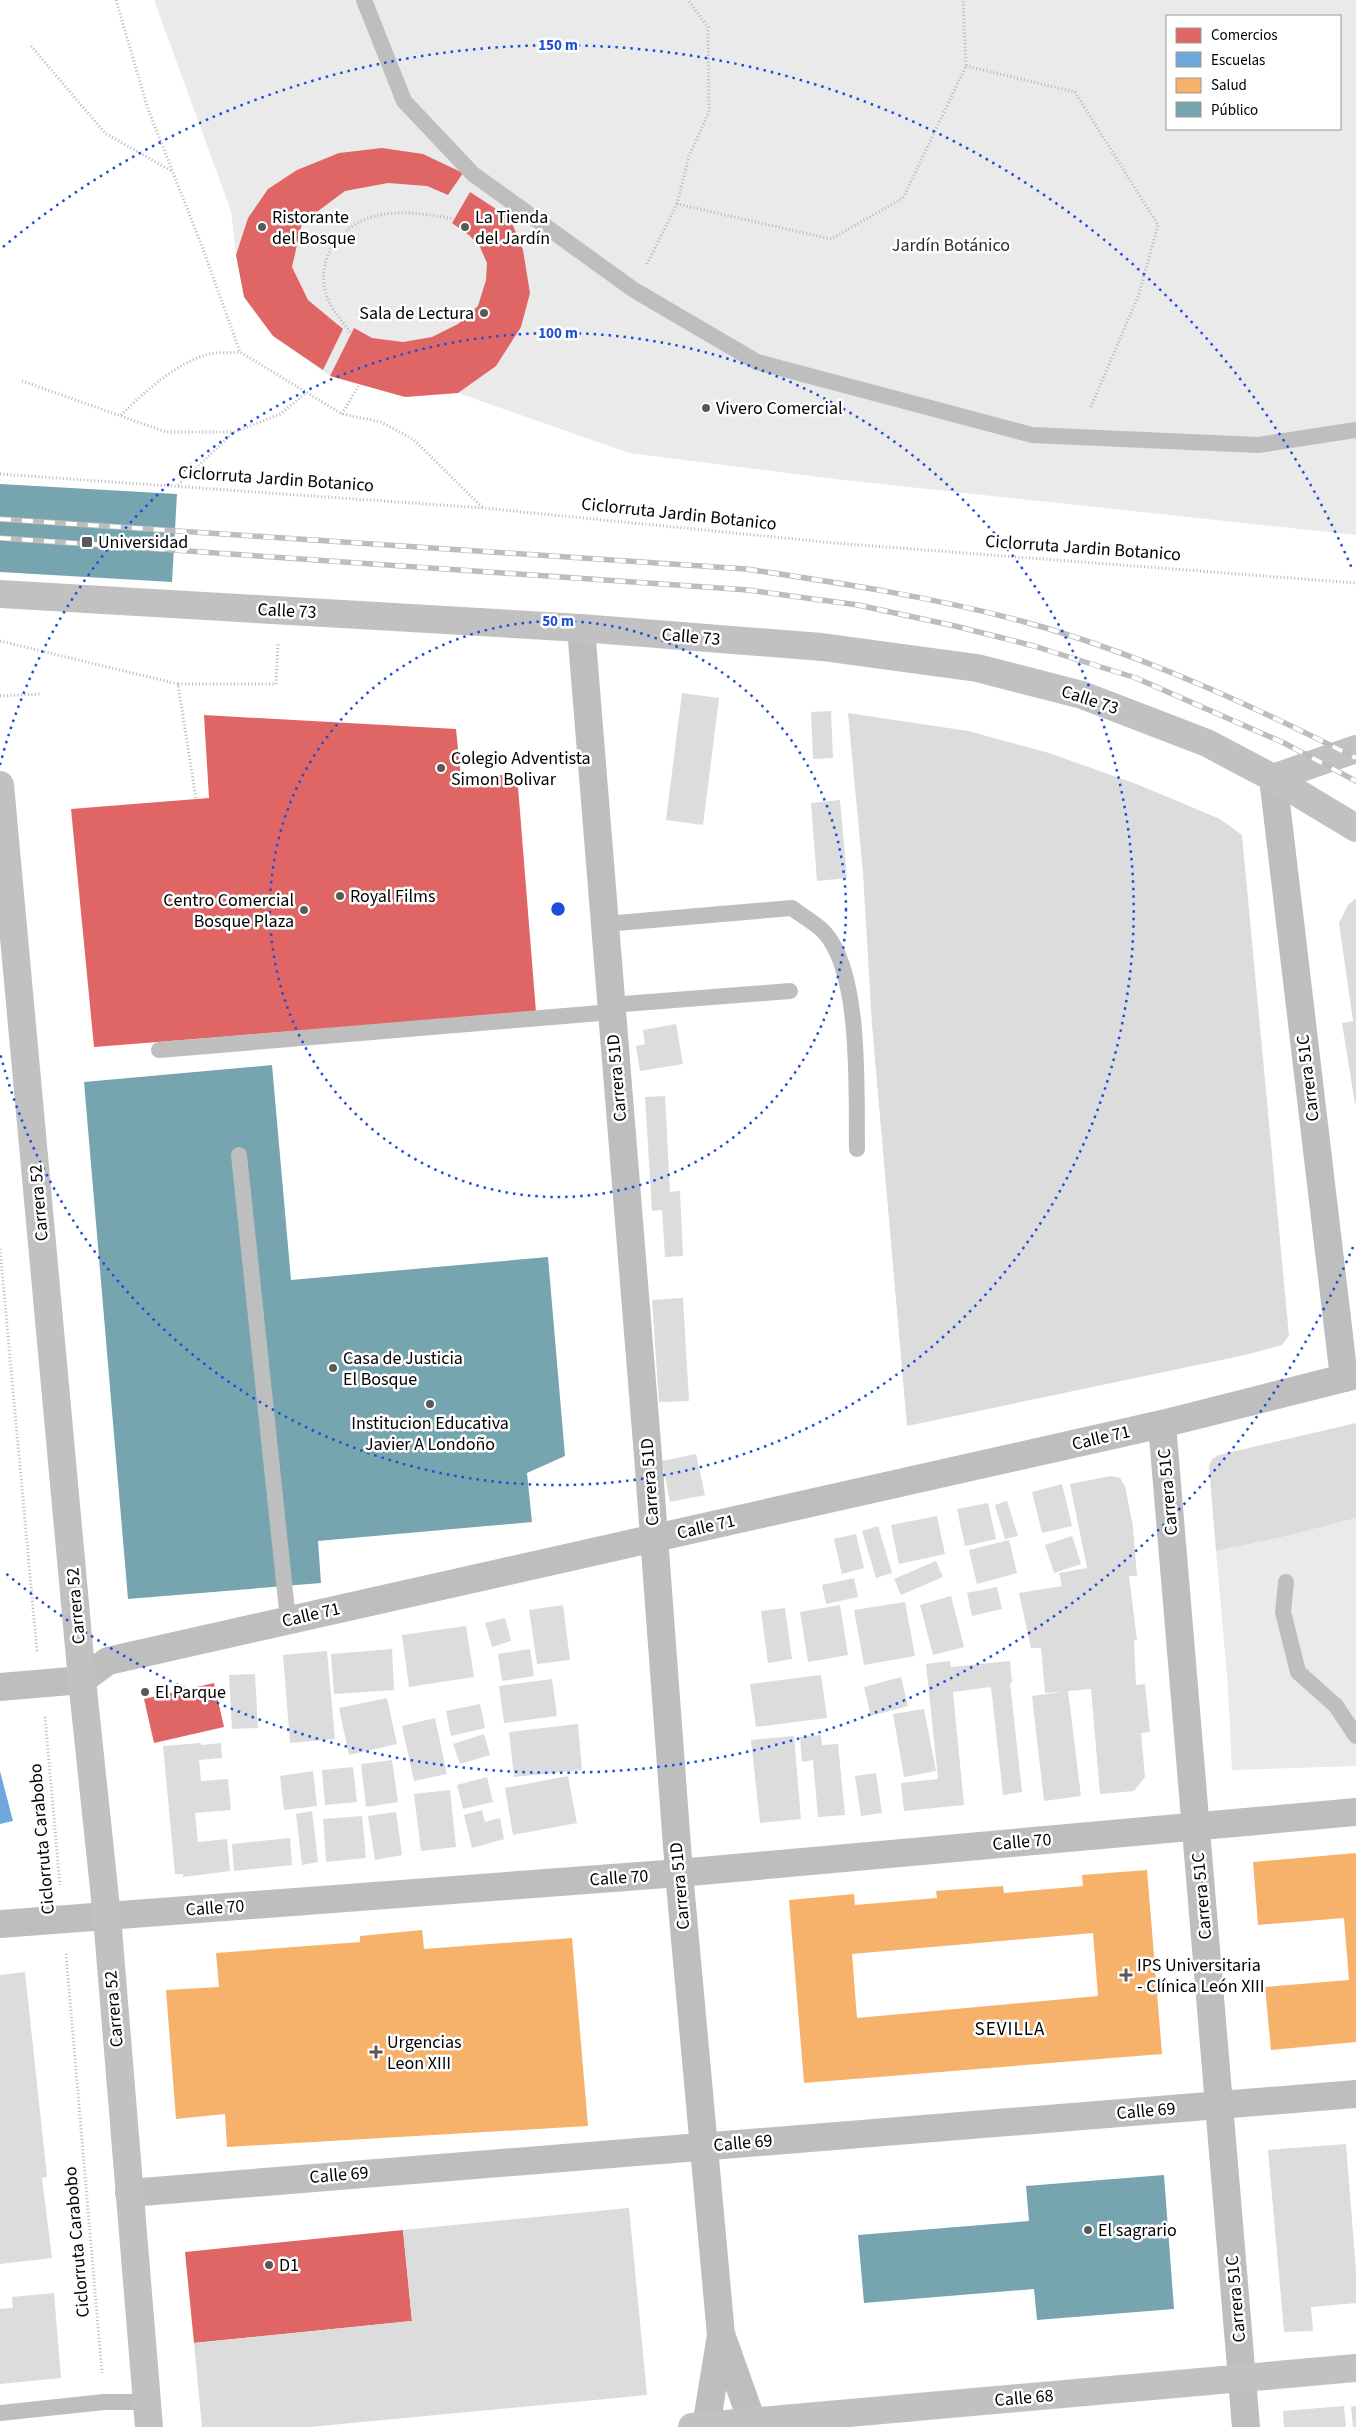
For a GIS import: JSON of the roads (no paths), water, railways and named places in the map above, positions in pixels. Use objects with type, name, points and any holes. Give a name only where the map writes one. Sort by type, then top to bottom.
[{"type":"street","name":"Calle 73","points":[[0,594],[580,628],[822,647],[977,668],[1082,695],[1207,743],[1273,778],[1356,828]]},
{"type":"street","name":"Carrera 51D","points":[[580,628],[654,1539],[679,1873],[721,2335],[753,2424]]},
{"type":"street","points":[[1273,778],[1356,749]]},
{"type":"street","name":"Carrera 51C","points":[[1273,778],[1350,1376]]},
{"type":"street","name":"Carrera 52","points":[[0,785],[82,1680],[107,1917],[147,2414]]},
{"type":"street","name":"Calle 71","points":[[82,1680],[108,1661],[1162,1424],[1350,1376]]},
{"type":"street","name":"Carrera 51C","points":[[1162,1424],[1246,2427]]},
{"type":"street","points":[[0,1687],[82,1680]]},
{"type":"street","name":"Calle 70","points":[[0,1924],[679,1873],[1356,1812]]},
{"type":"street","name":"Calle 69","points":[[129,2193],[1356,2094]]},
{"type":"street","name":"Carrera 51D","points":[[701,2427],[721,2335]]},
{"type":"street","name":"Calle 68","points":[[701,2427],[753,2424],[1356,2368]]},
{"type":"lane","points":[[364,0],[404,101],[473,174],[634,290],[757,362],[1032,435],[1258,445],[1356,430]]},
{"type":"lane","points":[[604,924],[792,908],[824,932],[844,966],[850,1002],[855,1051],[857,1150]]},
{"type":"lane","points":[[159,1050],[790,991]]},
{"type":"lane","points":[[239,1156],[288,1620]]},
{"type":"lane","points":[[1286,1582],[1283,1612],[1298,1672],[1336,1706],[1356,1736]]},
{"type":"lane","points":[[0,2413],[104,2402],[147,2414]]},
{"type":"railway","points":[[0,519],[746,569],[886,591],[956,605],[1025,622],[1110,649],[1235,700],[1356,758]]},
{"type":"railway","points":[[0,538],[748,590],[858,605],[955,626],[1034,646],[1136,678],[1284,743],[1356,781]]},
{"type":"place","name":"Ristorante del Bosque","points":[[262,227]]},
{"type":"place","name":"La Tienda del Jardín","points":[[465,227]]},
{"type":"place","name":"Sala de Lectura","points":[[484,313]]},
{"type":"place","name":"Vivero Comercial","points":[[706,408]]},
{"type":"place","name":"Universidad","points":[[87,542]]},
{"type":"place","name":"Colegio Adventista Simon Bolivar","points":[[441,768]]},
{"type":"place","name":"Royal Films","points":[[340,896]]},
{"type":"place","name":"Centro Comercial Bosque Plaza","points":[[304,910]]},
{"type":"place","name":"Casa de Justicia El Bosque","points":[[333,1368]]},
{"type":"place","name":"Institucion Educativa Javier A Londoño","points":[[430,1404]]},
{"type":"place","name":"El Parque","points":[[145,1692]]},
{"type":"place","name":"IPS Universitaria - Clínica León XIII","points":[[1126,1975]]},
{"type":"place","name":"Urgencias Leon XIII","points":[[376,2052]]},
{"type":"place","name":"El sagrario","points":[[1088,2230]]},
{"type":"place","name":"D1","points":[[269,2265]]},
{"type":"district","name":"SEVILLA","points":[[1010,2029]]},
{"type":"park label","name":"Jardín Botánico","points":[[951,245]]}]
